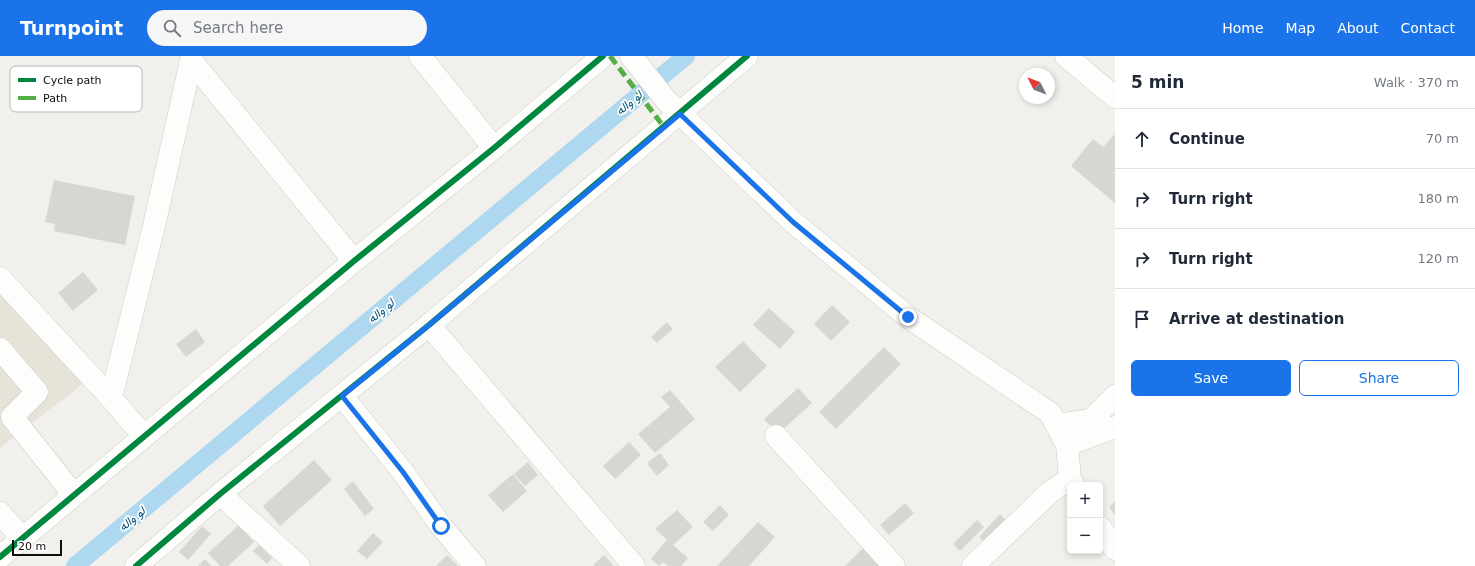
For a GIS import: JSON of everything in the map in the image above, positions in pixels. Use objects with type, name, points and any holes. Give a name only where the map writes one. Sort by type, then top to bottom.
[{"type":"street","points":[[420,56],[494,148]]},
{"type":"street","points":[[0,557],[354,261],[494,148],[603,56]]},
{"type":"street","points":[[631,56],[673,107],[793,222],[902,312],[1050,413],[1067,445],[1072,482]]},
{"type":"street","points":[[136,566],[220,494],[429,325],[673,107],[747,56]]},
{"type":"street","points":[[1066,56],[1115,98]]},
{"type":"street","points":[[191,58],[354,261]]},
{"type":"street","points":[[111,398],[154,226],[191,58]]},
{"type":"street","points":[[0,278],[111,398],[144,436]]},
{"type":"street","points":[[429,325],[634,566]]},
{"type":"street","points":[[0,349],[37,392],[12,417],[74,495]]},
{"type":"street","points":[[342,396],[403,472],[441,526],[475,566]]},
{"type":"street","points":[[1057,425],[1090,420],[1115,396]]},
{"type":"street","points":[[1067,445],[1115,427]]},
{"type":"street","points":[[776,436],[894,566]]},
{"type":"street","points":[[973,566],[1050,492],[1067,484]]},
{"type":"street","points":[[220,494],[299,566]]},
{"type":"street","points":[[0,513],[22,538]]},
{"type":"street","points":[[1103,531],[1115,549]]},
{"type":"shaded area","points":[[0,292],[84,383],[0,448]]},
{"type":"building","points":[[1115,134],[1115,203],[1071,166],[1093,139],[1103,147]]},
{"type":"building","points":[[54,180],[135,196],[125,245],[54,231],[55,224],[45,222]]},
{"type":"building","points":[[83,272],[98,290],[73,311],[58,293]]},
{"type":"building","points":[[832,305],[850,322],[831,341],[814,324]]},
{"type":"building","points":[[769,308],[795,332],[780,349],[753,325]]},
{"type":"building","points":[[667,322],[673,329],[657,343],[651,337]]},
{"type":"building","points":[[196,329],[205,342],[186,357],[176,344]]},
{"type":"building","points":[[743,341],[767,366],[740,392],[715,367]]},
{"type":"building","points":[[884,347],[901,364],[836,429],[819,412]]},
{"type":"building","points":[[798,388],[812,403],[778,434],[764,419]]},
{"type":"building","points":[[670,390],[695,419],[655,453],[638,434],[670,407],[661,397]]},
{"type":"building","points":[[629,442],[641,455],[615,479],[603,466]]},
{"type":"building","points":[[660,453],[669,465],[657,476],[647,463]]},
{"type":"building","points":[[314,460],[332,480],[280,526],[263,506]]},
{"type":"building","points":[[528,462],[538,475],[525,486],[514,474]]},
{"type":"building","points":[[513,474],[527,491],[503,512],[488,495]]},
{"type":"building","points":[[353,481],[374,509],[365,516],[344,489]]},
{"type":"building","points":[[1115,501],[1115,515],[1109,507]]},
{"type":"building","points":[[905,503],[914,513],[889,535],[880,525]]},
{"type":"building","points":[[720,505],[729,515],[713,531],[703,522]]},
{"type":"building","points":[[677,510],[693,527],[673,545],[688,558],[681,566],[668,566],[663,562],[659,566],[651,559],[667,540],[655,529]]},
{"type":"building","points":[[1000,514],[1008,522],[987,545],[979,537]]},
{"type":"building","points":[[977,520],[984,527],[960,551],[953,544]]},
{"type":"building","points":[[758,522],[775,537],[749,566],[717,566]]},
{"type":"building","points":[[239,525],[254,542],[228,566],[220,566],[208,553]]},
{"type":"building","points":[[202,526],[211,534],[188,560],[179,552]]},
{"type":"building","points":[[373,533],[383,542],[367,559],[357,551]]},
{"type":"building","points":[[259,545],[272,558],[267,564],[253,551]]},
{"type":"building","points":[[866,545],[886,566],[845,566]]},
{"type":"building","points":[[447,555],[458,566],[436,566]]},
{"type":"building","points":[[604,555],[614,566],[593,565]]},
{"type":"building","points":[[205,559],[211,566],[198,566]]},
{"type":"waterway","name":"لو واله","points":[[75,566],[686,56]]},
{"type":"marked path","points":[[610,56],[664,127]]},
{"type":"cycle path","points":[[0,557],[354,261],[494,148],[603,56]]},
{"type":"cycle path","points":[[136,566],[220,494],[429,325],[747,56]]},
{"type":"route","points":[[441,526],[403,472],[342,396],[429,325],[680,114],[793,222],[908,317]]}]
